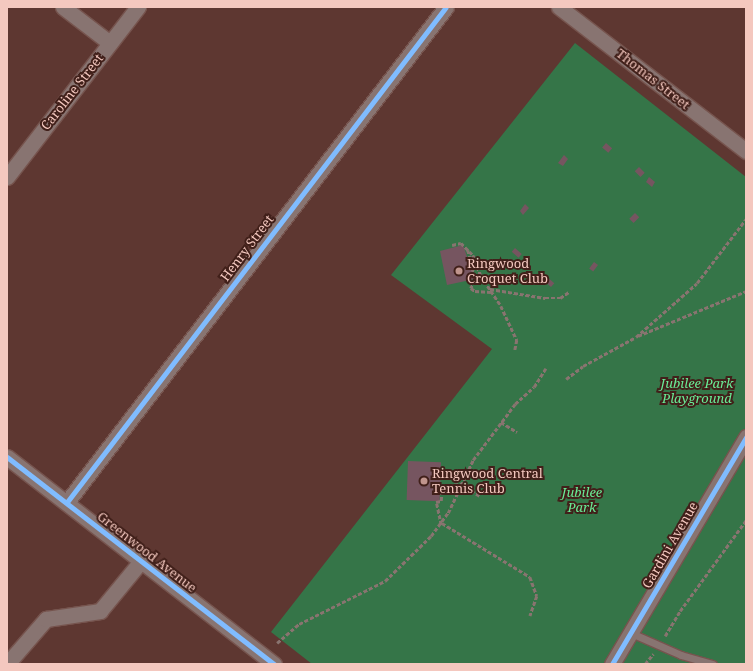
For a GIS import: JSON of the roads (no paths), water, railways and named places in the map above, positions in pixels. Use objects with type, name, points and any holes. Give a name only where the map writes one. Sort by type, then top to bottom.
[{"type":"street","points":[[63,7],[110,43]]},
{"type":"street","name":"Caroline Street","points":[[7,177],[138,7]]},
{"type":"street","name":"Henry Street","points":[[67,502],[446,7]]},
{"type":"street","name":"Thomas Street","points":[[559,7],[746,151]]},
{"type":"street","name":"Gardini Avenue","points":[[612,664],[746,437]]},
{"type":"street","name":"Greenwood Avenue","points":[[7,457],[274,664]]},
{"type":"street","points":[[7,664],[46,619],[100,611],[141,561]]},
{"type":"lane","points":[[631,633],[658,645],[713,664]]},
{"type":"place","name":"Ringwood Croquet Club","points":[[459,271]]},
{"type":"place","name":"Ringwood Central Tennis Club","points":[[424,481]]},
{"type":"park label","name":"Jubilee Park Playground","points":[[697,392]]},
{"type":"park label","name":"Jubilee Park","points":[[582,500]]}]
